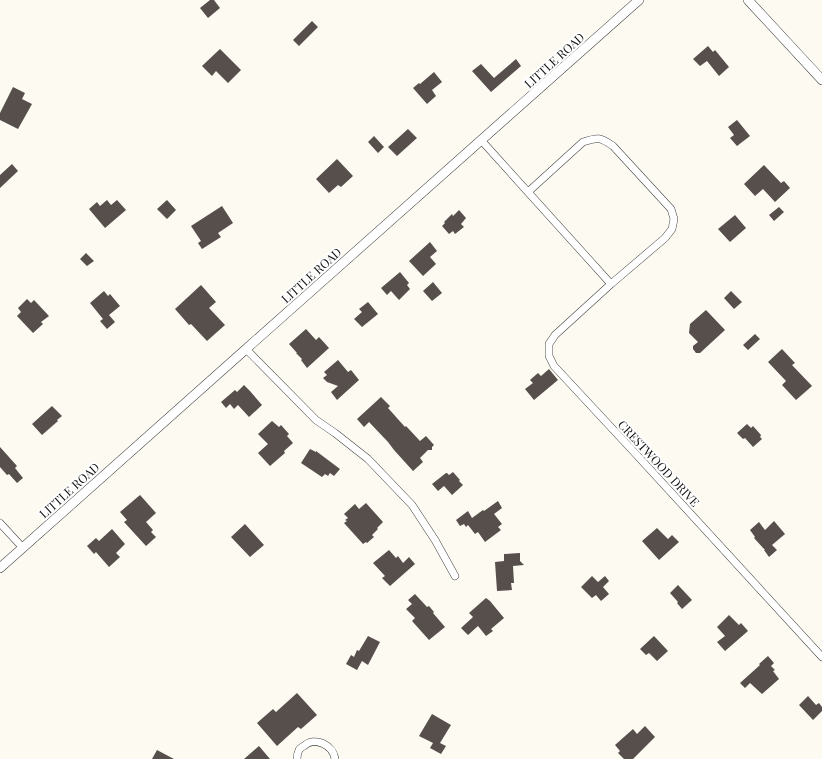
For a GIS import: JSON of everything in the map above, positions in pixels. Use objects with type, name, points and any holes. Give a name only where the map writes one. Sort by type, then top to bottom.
[{"type":"street","name":"LITTLE ROAD","points":[[0,568],[639,0]]},
{"type":"street","points":[[748,0],[822,80]]},
{"type":"street","name":"CRESTWOOD DRIVE","points":[[528,192],[583,142],[595,138],[603,139],[613,146],[671,209],[674,219],[672,229],[665,238],[611,284],[555,335],[549,344],[549,356],[554,366],[822,657]]},
{"type":"street","points":[[482,140],[611,284]]},
{"type":"street","points":[[246,349],[316,420],[368,459],[412,505],[435,540],[455,576]]},
{"type":"street","points":[[0,522],[23,548]]},
{"type":"street","points":[[297,759],[299,750],[308,743],[318,742],[329,747],[335,759]]},
{"type":"building","points":[[210,0],[214,0],[220,8],[208,18],[200,8]]},
{"type":"building","points":[[312,21],[318,27],[299,46],[293,40]]},
{"type":"building","points":[[708,46],[713,52],[715,50],[729,67],[719,76],[707,61],[700,66],[693,59]]},
{"type":"building","points":[[220,49],[241,70],[228,83],[216,71],[212,76],[202,66]]},
{"type":"building","points":[[516,59],[521,66],[491,92],[472,71],[481,64],[494,78]]},
{"type":"building","points":[[434,72],[442,82],[432,90],[436,96],[427,104],[413,88]]},
{"type":"building","points":[[13,87],[25,93],[22,99],[32,104],[18,129],[0,120],[0,113]]},
{"type":"building","points":[[737,120],[750,136],[737,146],[730,138],[734,135],[728,127]]},
{"type":"building","points":[[408,129],[417,138],[397,156],[388,147]]},
{"type":"building","points":[[374,136],[384,147],[378,153],[368,142]]},
{"type":"building","points":[[337,159],[353,176],[341,187],[338,185],[329,193],[316,179]]},
{"type":"building","points":[[12,164],[18,171],[0,188],[0,175]]},
{"type":"building","points":[[764,165],[781,183],[784,181],[790,188],[775,202],[763,189],[755,196],[744,184]]},
{"type":"building","points":[[107,200],[111,205],[117,200],[126,210],[105,228],[89,209],[97,202],[100,206]]},
{"type":"building","points":[[167,200],[176,210],[167,219],[157,209]]},
{"type":"building","points":[[222,206],[233,223],[218,233],[221,237],[202,249],[198,243],[201,241],[191,226]]},
{"type":"building","points":[[779,207],[784,212],[774,221],[769,215]]},
{"type":"building","points":[[459,210],[466,218],[461,224],[464,227],[455,234],[453,231],[449,234],[442,226],[452,214],[453,216]]},
{"type":"building","points":[[735,215],[746,228],[730,242],[718,229]]},
{"type":"building","points":[[430,242],[437,251],[430,257],[436,264],[423,276],[409,261]]},
{"type":"building","points":[[86,253],[94,261],[87,266],[80,259]]},
{"type":"building","points":[[400,272],[409,283],[407,285],[410,289],[399,300],[391,291],[387,295],[381,288]]},
{"type":"building","points":[[433,282],[442,293],[432,301],[423,291]]},
{"type":"building","points":[[201,285],[216,302],[209,308],[225,325],[207,341],[191,324],[189,325],[175,309]]},
{"type":"building","points":[[104,291],[108,296],[110,294],[120,306],[109,315],[115,322],[107,329],[100,321],[103,319],[90,303]]},
{"type":"building","points":[[731,291],[742,302],[734,309],[724,298]]},
{"type":"building","points":[[27,299],[31,303],[34,300],[49,316],[41,322],[43,324],[33,333],[17,316],[21,312],[18,308]]},
{"type":"building","points":[[368,302],[378,314],[362,327],[354,319],[362,312],[359,309]]},
{"type":"building","points":[[706,310],[725,330],[700,353],[696,353],[693,346],[698,342],[689,333],[690,324]]},
{"type":"building","points":[[306,329],[316,340],[319,337],[329,348],[307,368],[301,360],[302,359],[289,344]]},
{"type":"building","points":[[755,334],[760,339],[748,350],[743,345]]},
{"type":"building","points":[[782,349],[795,363],[792,365],[812,386],[796,400],[782,385],[786,381],[768,362]]},
{"type":"building","points":[[338,360],[348,372],[351,370],[359,380],[337,400],[331,392],[338,386],[327,382],[323,378],[327,375],[324,372]]},
{"type":"building","points":[[549,369],[558,380],[534,400],[525,389],[533,383],[530,380],[538,373],[541,376]]},
{"type":"building","points":[[244,385],[262,405],[249,417],[238,405],[234,409],[230,404],[226,408],[221,402],[235,390],[237,392]]},
{"type":"building","points":[[381,397],[390,406],[388,408],[420,441],[426,436],[434,445],[432,450],[428,450],[420,458],[423,462],[413,471],[369,422],[364,427],[357,419]]},
{"type":"building","points":[[52,406],[62,416],[42,435],[32,424]]},
{"type":"building","points":[[272,421],[279,427],[281,425],[289,434],[287,436],[293,443],[284,451],[285,453],[270,466],[258,453],[268,444],[258,434]]},
{"type":"building","points":[[747,424],[751,428],[753,426],[761,435],[760,437],[762,439],[753,447],[745,438],[743,439],[737,433]]},
{"type":"building","points":[[0,447],[17,466],[15,468],[23,478],[17,483],[0,467]]},
{"type":"building","points":[[310,449],[316,451],[340,469],[334,476],[330,473],[328,476],[325,474],[322,477],[301,463]]},
{"type":"building","points":[[453,472],[463,485],[452,495],[444,486],[438,491],[432,484],[446,473],[449,475]]},
{"type":"building","points":[[140,495],[156,513],[146,522],[153,530],[151,532],[156,537],[146,546],[124,522],[127,520],[120,512]]},
{"type":"building","points":[[498,501],[502,508],[494,514],[502,524],[498,527],[501,530],[485,542],[478,532],[475,534],[468,525],[466,527],[464,524],[460,526],[456,520],[468,511],[472,518]]},
{"type":"building","points":[[366,503],[383,522],[372,535],[374,537],[367,543],[366,542],[363,544],[344,523],[348,518],[344,514],[355,504],[359,509]]},
{"type":"building","points":[[774,521],[785,534],[772,545],[777,550],[769,557],[754,538],[755,537],[750,530],[759,522],[765,530]]},
{"type":"building","points":[[245,524],[264,545],[250,557],[231,537]]},
{"type":"building","points":[[657,528],[668,539],[672,535],[679,542],[659,560],[642,541]]},
{"type":"building","points":[[112,529],[125,544],[116,553],[120,557],[109,567],[96,552],[94,554],[87,546],[96,538],[99,541]]},
{"type":"building","points":[[389,550],[396,558],[398,556],[403,563],[409,557],[415,564],[390,586],[382,578],[385,576],[373,563]]},
{"type":"building","points":[[520,553],[520,561],[524,565],[513,566],[514,583],[511,583],[512,590],[497,591],[495,562],[504,561],[504,554]]},
{"type":"building","points":[[592,576],[598,582],[605,576],[609,581],[603,587],[609,594],[601,601],[596,595],[592,598],[581,587]]},
{"type":"building","points":[[678,585],[692,600],[682,609],[670,593]]},
{"type":"building","points":[[415,594],[427,607],[429,606],[445,627],[429,640],[412,621],[415,618],[406,609],[412,604],[408,600]]},
{"type":"building","points":[[486,598],[504,618],[491,629],[493,631],[486,636],[478,626],[468,635],[461,628],[473,617],[469,613]]},
{"type":"building","points":[[729,615],[739,625],[741,623],[748,631],[725,651],[717,642],[725,636],[717,627]]},
{"type":"building","points":[[368,636],[380,642],[368,665],[362,661],[357,670],[346,664],[351,655],[354,657],[357,650],[359,651]]},
{"type":"building","points":[[654,636],[668,651],[657,661],[649,653],[646,655],[640,649]]},
{"type":"building","points":[[768,656],[774,663],[771,666],[775,670],[773,671],[779,679],[762,694],[750,683],[745,688],[740,683]]},
{"type":"building","points":[[297,693],[317,715],[301,729],[298,727],[277,746],[257,723],[273,709],[276,712]]},
{"type":"building","points":[[808,696],[816,705],[819,703],[822,707],[822,711],[813,720],[799,705]]},
{"type":"building","points":[[432,714],[451,725],[440,743],[446,746],[441,754],[430,748],[433,743],[419,736]]},
{"type":"building","points":[[645,726],[655,737],[633,759],[624,759],[618,753],[620,751],[615,745],[633,729],[637,734]]},
{"type":"building","points":[[259,746],[270,759],[244,759]]},
{"type":"building","points":[[157,750],[174,759],[152,759]]}]
